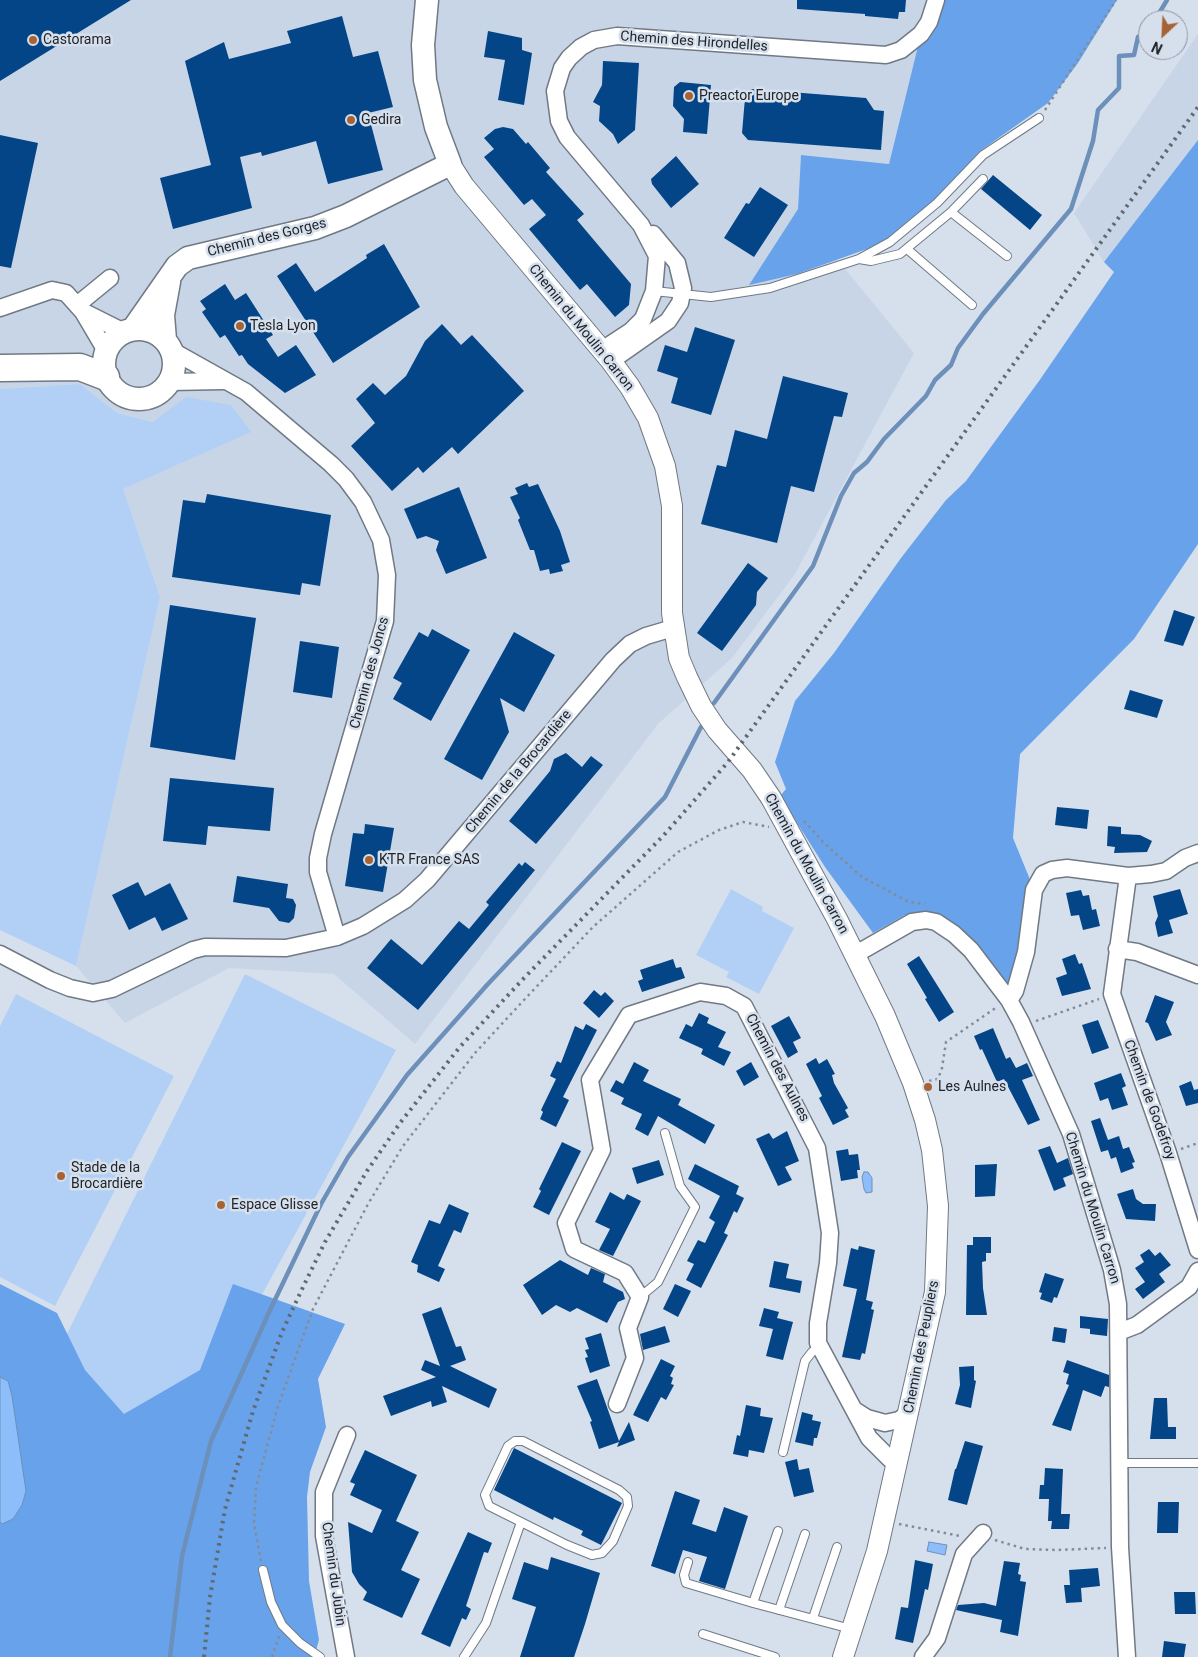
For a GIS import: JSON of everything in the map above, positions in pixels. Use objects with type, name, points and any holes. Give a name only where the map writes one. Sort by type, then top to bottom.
[{"type":"highway","points":[[0,368],[80,366],[106,377]]},
{"type":"main road","name":"Chemin du Moulin Carron","points":[[427,0],[423,45],[425,80],[436,127],[450,164]]},
{"type":"main road","name":"Chemin des Gorges","points":[[128,331],[177,266],[188,258],[315,228],[346,216],[450,164]]},
{"type":"main road","points":[[168,346],[156,333],[145,330],[128,331],[110,343],[106,351],[104,359],[106,377],[120,394],[136,399],[153,396],[169,382],[173,371],[163,315],[170,276]]},
{"type":"street","name":"Chemin des Hirondelles","points":[[606,356],[643,319],[654,291],[657,256],[641,226],[567,137],[559,122],[554,100],[557,79],[569,58],[581,47],[594,40],[617,36],[886,55],[901,50],[921,34],[929,22],[936,0]]},
{"type":"street","name":"Chemin du Moulin Carron","points":[[450,164],[464,186],[606,356],[630,387],[648,418],[665,466],[672,506],[670,589],[679,658],[701,706],[717,730],[752,770],[771,798],[856,954],[912,922],[926,920],[936,922],[954,934],[971,950],[1006,1002],[1063,1116],[1080,1159],[1112,1270],[1118,1304],[1120,1547],[1127,1657]]},
{"type":"street","name":"Chemin des Hirondelles","points":[[641,226],[657,237],[677,263],[681,276],[682,295]]},
{"type":"street","points":[[80,308],[110,278]]},
{"type":"street","points":[[0,308],[52,290],[66,293],[80,308],[106,351]]},
{"type":"street","points":[[606,356],[668,321],[676,313],[682,295]]},
{"type":"street","points":[[80,308],[128,331]]},
{"type":"street","name":"Chemin des Joncs","points":[[168,346],[223,381],[246,392],[346,479],[371,515],[385,558],[388,594],[385,621],[323,834],[318,858],[318,872],[337,938]]},
{"type":"street","name":"Chemin des Joncs","points":[[169,382],[223,381]]},
{"type":"street","name":"Chemin de la Brocardière","points":[[0,954],[50,980],[70,988],[93,993],[112,988],[193,950],[205,947],[286,948],[337,938],[381,917],[406,900],[427,880],[613,660],[630,644],[646,636],[674,628]]},
{"type":"street","points":[[1006,1002],[1015,992],[1024,959],[1034,890],[1040,876],[1052,870],[1067,868],[1128,876],[1166,871],[1185,858],[1198,853]]},
{"type":"street","name":"Chemin de Godefroy","points":[[1128,876],[1112,994],[1168,1153],[1198,1250]]},
{"type":"street","points":[[1117,949],[1137,952],[1198,975]]},
{"type":"street","name":"Chemin des Peupliers","points":[[843,1657],[877,1551],[930,1318],[937,1266],[938,1206],[932,1150],[913,1082],[856,954]]},
{"type":"street","name":"Chemin des Aulnes","points":[[640,1297],[625,1273],[574,1249],[566,1223],[602,1150],[590,1080],[629,1014],[700,992],[726,996],[744,1006],[817,1148],[830,1233],[828,1264],[818,1323],[820,1347],[869,1438],[890,1459],[897,1461]]},
{"type":"street","points":[[1119,1332],[1137,1325],[1182,1292],[1189,1286],[1198,1271]]},
{"type":"street","points":[[616,1404],[635,1358],[628,1328],[640,1297]]},
{"type":"street","points":[[856,1411],[867,1418],[885,1423],[899,1420],[909,1413]]},
{"type":"street","name":"Chemin du Jubin","points":[[346,1657],[324,1536],[324,1492],[347,1435]]},
{"type":"street","points":[[923,1657],[931,1649],[939,1634],[964,1554],[983,1532]]},
{"type":"lane","points":[[654,291],[682,295],[711,296],[770,288],[859,260],[890,242],[937,203],[983,155],[1039,118]]},
{"type":"lane","points":[[859,260],[871,261],[900,254],[951,212],[983,179]]},
{"type":"lane","points":[[951,212],[1007,256]]},
{"type":"lane","points":[[907,249],[972,305]]},
{"type":"lane","points":[[640,1297],[658,1282],[695,1207],[680,1186],[665,1133]]},
{"type":"lane","points":[[783,1452],[805,1361],[812,1352],[820,1347]]},
{"type":"lane","points":[[515,1441],[532,1446],[619,1490],[627,1497],[628,1506],[613,1541],[602,1553],[592,1555],[521,1522],[489,1506],[485,1495],[508,1446],[515,1441]]},
{"type":"lane","points":[[1119,1463],[1198,1463]]},
{"type":"lane","points":[[464,1657],[486,1623],[521,1522]]},
{"type":"lane","points":[[753,1603],[778,1531]]},
{"type":"lane","points":[[779,1610],[805,1534]]},
{"type":"lane","points":[[813,1618],[837,1547]]},
{"type":"lane","points":[[688,1562],[684,1575],[686,1583],[853,1629]]},
{"type":"lane","points":[[263,1570],[271,1602],[282,1625],[300,1643],[320,1657]]},
{"type":"lane","points":[[703,1634],[775,1657]]},
{"type":"path","points":[[1039,118],[1116,0]]},
{"type":"path","points":[[800,819],[862,877],[909,902],[926,904]]},
{"type":"path","points":[[263,1570],[254,1524],[256,1487],[278,1406],[313,1309],[368,1204],[403,1146],[475,1053],[530,994],[593,927],[678,852],[719,830],[743,822],[771,827]]},
{"type":"path","points":[[1033,1022],[1112,994]]},
{"type":"path","points":[[923,1083],[938,1079],[944,1061],[946,1042],[1006,1002]]},
{"type":"path","points":[[893,1523],[962,1537],[983,1532],[997,1541],[1025,1549],[1057,1550],[1120,1547]]},
{"type":"path","points":[[272,1657],[282,1625]]},
{"type":"shaded area","points":[[0,0],[936,0],[921,34],[889,164],[801,155],[798,209],[750,284],[797,274],[837,259],[914,353],[795,574],[732,658],[658,724],[415,1044],[334,974],[229,968],[125,1023],[76,966],[160,597],[123,489],[250,432],[153,422],[117,413],[80,384],[0,389]]},
{"type":"shaded area","points":[[936,0],[1117,0],[1078,63],[1048,103],[980,151],[934,202],[891,237],[867,249],[797,274],[749,285],[798,209],[801,155],[889,164],[921,34]]},
{"type":"shaded area","points":[[1198,34],[1198,140],[1104,262],[1074,213],[1180,60],[1188,60],[1188,48]]},
{"type":"shaded area","points":[[1198,140],[1198,544],[1134,639],[1020,754],[1013,838],[1031,882],[1011,990],[919,914],[905,915],[873,933],[825,867],[780,796],[786,789],[775,762],[795,701],[834,653],[901,558],[946,500],[966,481],[1039,381],[1114,272],[1104,262]]},
{"type":"shaded area","points":[[80,384],[117,413],[153,422],[186,397],[231,405],[251,432],[123,489],[160,597],[76,966],[0,930],[0,389]]},
{"type":"shaded area","points":[[731,889],[763,907],[762,911],[794,928],[759,994],[726,977],[729,972],[696,955]]},
{"type":"shaded area","name":"Espace Glisse","points":[[245,974],[396,1050],[184,1437],[124,1414],[100,1388],[54,1360]]},
{"type":"shaded area","name":"Stade de la Brocardière","points":[[16,994],[174,1076],[55,1306],[0,1277],[0,1026]]},
{"type":"shaded area","points":[[864,1172],[868,1172],[872,1178],[872,1192],[866,1193],[864,1189],[862,1177]]},
{"type":"shaded area","points":[[0,1284],[57,1313],[85,1370],[124,1414],[200,1370],[233,1284],[345,1324],[318,1379],[326,1427],[310,1472],[307,1497],[309,1581],[319,1640],[314,1657],[0,1657]]},
{"type":"shaded area","points":[[0,1377],[8,1381],[12,1396],[26,1491],[22,1505],[13,1519],[2,1524],[0,1522]]},
{"type":"shaded area","points":[[929,1542],[947,1545],[945,1555],[927,1551]]},
{"type":"building","name":"Castorama","points":[[0,0],[131,0],[0,81]]},
{"type":"building","points":[[797,0],[906,0],[905,12],[899,12],[898,19],[865,16],[865,14],[797,9]]},
{"type":"building","points":[[342,16],[353,57],[378,51],[393,107],[368,113],[383,170],[328,184],[316,141],[262,156],[261,152],[240,157],[252,208],[173,229],[160,178],[211,165],[185,61],[224,42],[229,59],[291,43],[287,31]]},
{"type":"building","points":[[488,31],[522,38],[522,50],[532,53],[524,105],[498,100],[505,60],[484,57]]},
{"type":"building","points":[[603,61],[639,63],[635,130],[618,144],[613,134],[599,121],[600,106],[593,102],[602,85]]},
{"type":"building","points":[[680,82],[711,85],[707,134],[683,132],[684,119],[673,106],[674,87]]},
{"type":"building","points":[[752,89],[866,98],[874,110],[884,111],[881,150],[748,140],[742,133],[745,98],[748,91]]},
{"type":"building","points":[[503,127],[513,129],[526,144],[528,142],[550,168],[546,172],[584,214],[577,220],[631,284],[629,305],[615,317],[587,284],[580,290],[529,229],[546,215],[532,199],[524,205],[484,157],[494,149],[484,138],[495,129]]},
{"type":"building","points":[[0,135],[38,143],[11,268],[0,266]]},
{"type":"building","points":[[676,156],[699,184],[671,208],[652,184],[651,179]]},
{"type":"building","points":[[993,175],[1042,215],[1030,230],[981,189]]},
{"type":"building","points":[[760,187],[788,205],[754,257],[724,238],[746,203],[749,204]]},
{"type":"building","points":[[384,244],[420,307],[333,363],[277,276],[296,263],[315,292],[367,258],[366,255]]},
{"type":"building","points":[[225,284],[235,300],[246,293],[273,335],[266,339],[278,357],[296,345],[316,375],[285,393],[248,364],[242,355],[239,356],[225,335],[220,338],[202,312],[206,309],[200,301]]},
{"type":"building","points":[[442,324],[461,345],[472,335],[524,391],[458,454],[452,447],[423,473],[418,467],[392,491],[351,446],[375,423],[356,399],[373,383],[385,395],[406,376],[425,341]]},
{"type":"building","points":[[695,327],[735,340],[711,415],[671,403],[678,378],[657,371],[665,345],[687,352]]},
{"type":"building","points":[[783,376],[848,393],[842,417],[834,416],[814,492],[791,486],[777,543],[701,524],[717,465],[726,467],[735,430],[767,439]]},
{"type":"building","points":[[527,483],[529,487],[538,484],[560,531],[570,562],[561,565],[563,571],[550,574],[549,569],[540,571],[534,550],[530,550],[518,520],[520,518],[510,497],[518,494],[515,488]]},
{"type":"building","points":[[459,487],[487,558],[446,574],[436,550],[439,541],[426,536],[417,539],[404,509]]},
{"type":"building","points":[[207,494],[331,515],[320,586],[302,583],[300,595],[172,577],[183,500],[205,503]]},
{"type":"building","points":[[748,563],[768,578],[757,592],[756,605],[722,651],[697,633]]},
{"type":"building","points":[[170,605],[256,618],[235,760],[150,747]]},
{"type":"building","points":[[1174,610],[1195,617],[1183,646],[1164,641]]},
{"type":"building","points":[[432,629],[470,650],[431,721],[393,699],[402,683],[393,678],[419,632],[428,637]]},
{"type":"building","points":[[514,632],[555,655],[524,712],[500,698],[509,732],[482,780],[444,759]]},
{"type":"building","points":[[300,641],[339,647],[332,698],[293,692]]},
{"type":"building","points":[[1130,690],[1163,700],[1157,718],[1124,709]]},
{"type":"building","points":[[566,753],[582,767],[591,756],[603,765],[536,844],[509,821],[550,771],[554,759]]},
{"type":"building","points":[[170,778],[274,788],[270,831],[208,826],[206,845],[163,841]]},
{"type":"building","points":[[1057,807],[1089,810],[1087,829],[1055,825]]},
{"type":"building","name":"KTR France SAS","points":[[365,824],[394,828],[383,892],[345,886],[353,833],[364,834]]},
{"type":"building","points":[[1108,826],[1121,827],[1121,834],[1140,835],[1152,841],[1147,852],[1114,853],[1115,847],[1107,846]]},
{"type":"building","points":[[525,862],[535,870],[418,1010],[367,968],[391,939],[422,965],[459,921],[469,929],[489,905],[486,902],[519,863],[522,866]]},
{"type":"building","points":[[237,876],[288,884],[286,898],[293,899],[296,905],[294,918],[289,923],[279,921],[269,908],[233,902]]},
{"type":"building","points":[[138,882],[145,896],[170,883],[188,919],[162,931],[155,917],[129,930],[112,895]]},
{"type":"building","points":[[1180,889],[1188,914],[1169,920],[1173,933],[1158,937],[1155,923],[1158,916],[1153,896]]},
{"type":"building","points":[[1081,890],[1083,896],[1089,895],[1092,910],[1096,909],[1100,926],[1083,930],[1079,915],[1071,916],[1066,893]]},
{"type":"building","points":[[1075,954],[1079,964],[1082,963],[1091,989],[1062,996],[1056,978],[1067,974],[1062,959]]},
{"type":"building","points":[[919,956],[954,1012],[939,1022],[907,964]]},
{"type":"building","points":[[673,959],[676,968],[681,967],[685,978],[642,992],[638,981],[643,979],[640,970]]},
{"type":"building","points":[[594,990],[601,996],[605,992],[614,1001],[599,1018],[583,1003]]},
{"type":"building","points":[[1155,995],[1174,1002],[1166,1022],[1172,1035],[1156,1041],[1148,1023],[1145,1022]]},
{"type":"building","points":[[699,1013],[709,1018],[707,1023],[726,1032],[718,1047],[731,1052],[724,1066],[701,1054],[703,1049],[679,1038],[686,1024],[692,1027]]},
{"type":"building","points":[[789,1016],[801,1038],[793,1042],[798,1052],[788,1058],[771,1026]]},
{"type":"building","points":[[1098,1020],[1109,1048],[1092,1054],[1082,1025]]},
{"type":"building","points":[[586,1024],[597,1030],[563,1097],[569,1100],[556,1127],[540,1119],[543,1112],[541,1110],[556,1079],[550,1076],[557,1061],[561,1063],[575,1026],[583,1030]]},
{"type":"building","points":[[993,1028],[1006,1059],[1010,1057],[1016,1068],[1027,1063],[1033,1076],[1022,1080],[1040,1120],[1028,1125],[1004,1079],[997,1082],[982,1049],[980,1050],[974,1036]]},
{"type":"building","points":[[816,1058],[819,1064],[827,1059],[835,1074],[832,1075],[834,1083],[848,1108],[845,1110],[849,1117],[833,1125],[819,1098],[822,1096],[806,1064]]},
{"type":"building","points":[[634,1062],[649,1070],[643,1081],[681,1099],[678,1105],[715,1125],[705,1144],[658,1116],[648,1136],[635,1129],[642,1114],[621,1104],[624,1098],[610,1091],[616,1080],[623,1084]]},
{"type":"building","points":[[751,1062],[759,1077],[744,1086],[736,1071]]},
{"type":"building","points":[[1121,1073],[1126,1086],[1122,1088],[1128,1105],[1112,1110],[1108,1098],[1100,1101],[1094,1083]]},
{"type":"building","points":[[1191,1081],[1194,1090],[1198,1089],[1198,1103],[1186,1106],[1179,1086]]},
{"type":"building","points":[[1100,1118],[1108,1140],[1119,1136],[1123,1149],[1129,1147],[1135,1162],[1132,1163],[1134,1168],[1121,1173],[1116,1157],[1111,1159],[1108,1150],[1101,1152],[1091,1121]]},
{"type":"building","points":[[787,1131],[799,1161],[785,1167],[792,1180],[778,1186],[756,1139],[769,1133],[773,1139]]},
{"type":"building","points":[[562,1142],[581,1151],[549,1215],[533,1207],[541,1191],[539,1189]]},
{"type":"building","points":[[1050,1146],[1057,1163],[1068,1158],[1073,1174],[1063,1178],[1066,1186],[1054,1191],[1038,1150]]},
{"type":"building","points":[[848,1149],[849,1155],[858,1154],[860,1170],[857,1170],[858,1178],[841,1181],[836,1151]]},
{"type":"building","points":[[659,1160],[664,1175],[637,1184],[632,1168]]},
{"type":"building","points":[[695,1164],[739,1186],[736,1194],[744,1198],[737,1213],[734,1211],[724,1233],[728,1235],[701,1288],[686,1280],[694,1264],[687,1261],[698,1240],[705,1243],[715,1222],[709,1218],[720,1196],[688,1179]]},
{"type":"building","points":[[997,1164],[995,1196],[975,1197],[975,1165]]},
{"type":"building","points":[[1133,1189],[1136,1199],[1143,1204],[1156,1204],[1155,1221],[1126,1219],[1117,1194]]},
{"type":"building","points":[[610,1192],[624,1200],[627,1194],[641,1201],[613,1256],[599,1250],[610,1229],[595,1222]]},
{"type":"building","points":[[449,1204],[469,1213],[461,1233],[454,1230],[438,1266],[445,1269],[439,1282],[417,1272],[418,1265],[411,1262],[429,1220],[440,1224]]},
{"type":"building","points":[[973,1237],[991,1237],[991,1253],[986,1253],[986,1261],[982,1262],[987,1315],[966,1315],[967,1245],[973,1245]]},
{"type":"building","points":[[859,1246],[875,1250],[866,1300],[873,1302],[871,1309],[874,1310],[865,1354],[862,1353],[860,1360],[842,1357],[857,1289],[843,1286],[851,1248],[858,1250]]},
{"type":"building","points":[[1149,1249],[1155,1256],[1160,1252],[1171,1265],[1159,1274],[1165,1282],[1143,1299],[1135,1289],[1145,1282],[1135,1268],[1144,1262],[1140,1255]]},
{"type":"building","points":[[560,1260],[588,1275],[591,1268],[605,1274],[603,1282],[623,1292],[625,1299],[618,1302],[607,1323],[577,1308],[570,1312],[556,1305],[542,1315],[523,1285]]},
{"type":"building","points":[[774,1261],[789,1264],[786,1278],[802,1281],[800,1293],[769,1287]]},
{"type":"building","points":[[1045,1273],[1064,1279],[1057,1298],[1054,1297],[1052,1303],[1040,1299],[1042,1293],[1039,1292]]},
{"type":"building","points":[[675,1284],[691,1291],[678,1317],[663,1309]]},
{"type":"building","points":[[441,1307],[456,1347],[461,1346],[466,1360],[450,1366],[497,1389],[489,1408],[442,1386],[447,1402],[432,1407],[431,1401],[391,1416],[383,1396],[436,1377],[421,1370],[425,1360],[440,1366],[422,1314]]},
{"type":"building","points":[[764,1308],[779,1312],[777,1318],[793,1322],[783,1360],[766,1356],[773,1329],[759,1326]]},
{"type":"building","points":[[1080,1316],[1108,1319],[1107,1336],[1090,1334],[1090,1329],[1080,1328]]},
{"type":"building","points":[[665,1326],[670,1342],[643,1350],[640,1334]]},
{"type":"building","points":[[1054,1327],[1067,1329],[1065,1343],[1052,1341]]},
{"type":"building","points":[[601,1333],[610,1366],[590,1373],[585,1358],[588,1357],[585,1350],[589,1349],[585,1338]]},
{"type":"building","points":[[661,1359],[675,1366],[670,1376],[673,1378],[671,1384],[674,1385],[666,1400],[661,1397],[648,1422],[633,1415]]},
{"type":"building","points":[[1067,1360],[1109,1375],[1109,1387],[1105,1386],[1101,1397],[1083,1390],[1071,1431],[1052,1425],[1069,1385],[1066,1384],[1069,1374],[1063,1372]]},
{"type":"building","points":[[974,1366],[974,1380],[976,1381],[971,1408],[955,1404],[960,1385],[959,1367]]},
{"type":"building","points":[[597,1379],[619,1441],[629,1422],[635,1440],[617,1447],[619,1442],[599,1449],[590,1422],[592,1421],[577,1386]]},
{"type":"building","points":[[1154,1398],[1167,1398],[1168,1427],[1176,1427],[1176,1439],[1150,1439]]},
{"type":"building","points":[[746,1405],[761,1408],[760,1416],[773,1418],[764,1453],[749,1450],[748,1457],[733,1454],[737,1435],[740,1436]]},
{"type":"building","points":[[802,1412],[813,1415],[812,1420],[821,1422],[817,1438],[814,1438],[813,1446],[795,1442]]},
{"type":"building","points":[[965,1441],[983,1446],[967,1505],[948,1500],[955,1469]]},
{"type":"building","points":[[514,1448],[622,1503],[601,1545],[581,1535],[583,1531],[554,1517],[553,1520],[494,1490]]},
{"type":"building","points":[[365,1450],[417,1475],[396,1521],[419,1532],[401,1570],[420,1579],[402,1618],[363,1600],[367,1592],[359,1584],[352,1572],[348,1522],[372,1533],[382,1510],[350,1495],[355,1484],[350,1482]]},
{"type":"building","points":[[797,1459],[799,1470],[809,1468],[814,1492],[794,1497],[785,1462]]},
{"type":"building","points":[[1045,1468],[1063,1469],[1061,1514],[1070,1514],[1069,1529],[1051,1529],[1052,1521],[1048,1521],[1049,1499],[1039,1499],[1040,1485],[1044,1485]]},
{"type":"building","points":[[675,1491],[700,1500],[692,1524],[716,1532],[724,1507],[748,1516],[725,1589],[699,1581],[707,1557],[683,1550],[675,1574],[651,1566]]},
{"type":"building","points":[[1158,1502],[1179,1502],[1178,1533],[1157,1533]]},
{"type":"building","points":[[468,1532],[492,1543],[488,1553],[484,1552],[466,1606],[471,1609],[466,1620],[462,1618],[450,1647],[421,1634]]},
{"type":"building","points":[[551,1557],[600,1573],[585,1624],[574,1657],[520,1657],[536,1607],[512,1599],[524,1562],[548,1570]]},
{"type":"building","points":[[915,1560],[933,1564],[928,1590],[925,1589],[913,1643],[895,1639],[901,1607],[908,1608]]},
{"type":"building","points":[[1004,1561],[1020,1563],[1018,1574],[1021,1575],[1020,1581],[1026,1582],[1018,1636],[1000,1632],[1002,1620],[956,1610],[958,1605],[984,1603],[996,1606]]},
{"type":"building","points":[[1098,1568],[1100,1586],[1081,1588],[1082,1602],[1066,1603],[1064,1585],[1070,1585],[1069,1570]]},
{"type":"building","points":[[1174,1592],[1195,1592],[1196,1614],[1175,1614]]},
{"type":"building","points":[[1164,1641],[1186,1644],[1184,1657],[1162,1657]]},
{"type":"waterway","points":[[1161,10],[1167,0]]},
{"type":"waterway","points":[[714,703],[813,566],[841,496],[854,473],[867,462],[884,439],[926,396],[935,380],[951,365],[958,348],[983,314],[1071,209],[1093,141],[1098,110],[1119,88],[1119,56],[1134,55],[1138,37]]},
{"type":"waterway","points":[[170,1657],[182,1556],[211,1441],[271,1308],[321,1204],[348,1157],[407,1075],[487,985],[665,797],[701,727]]},
{"type":"railway","points":[[204,1657],[210,1597],[225,1509],[253,1411],[282,1332],[303,1287],[325,1242],[367,1171],[400,1123],[459,1048],[524,978],[664,835],[728,762],[1198,107]]},
{"type":"place","name":"Castorama","points":[[33,40]]},
{"type":"place","name":"Preactor Europe","points":[[689,96]]},
{"type":"place","name":"Gedira","points":[[351,120]]},
{"type":"place","name":"Tesla Lyon","points":[[240,326]]},
{"type":"place","name":"KTR France SAS","points":[[369,860]]},
{"type":"place","name":"Les Aulnes","points":[[928,1087]]},
{"type":"place","name":"Stade de la Brocardière","points":[[61,1176]]},
{"type":"place","name":"Espace Glisse","points":[[221,1205]]}]
